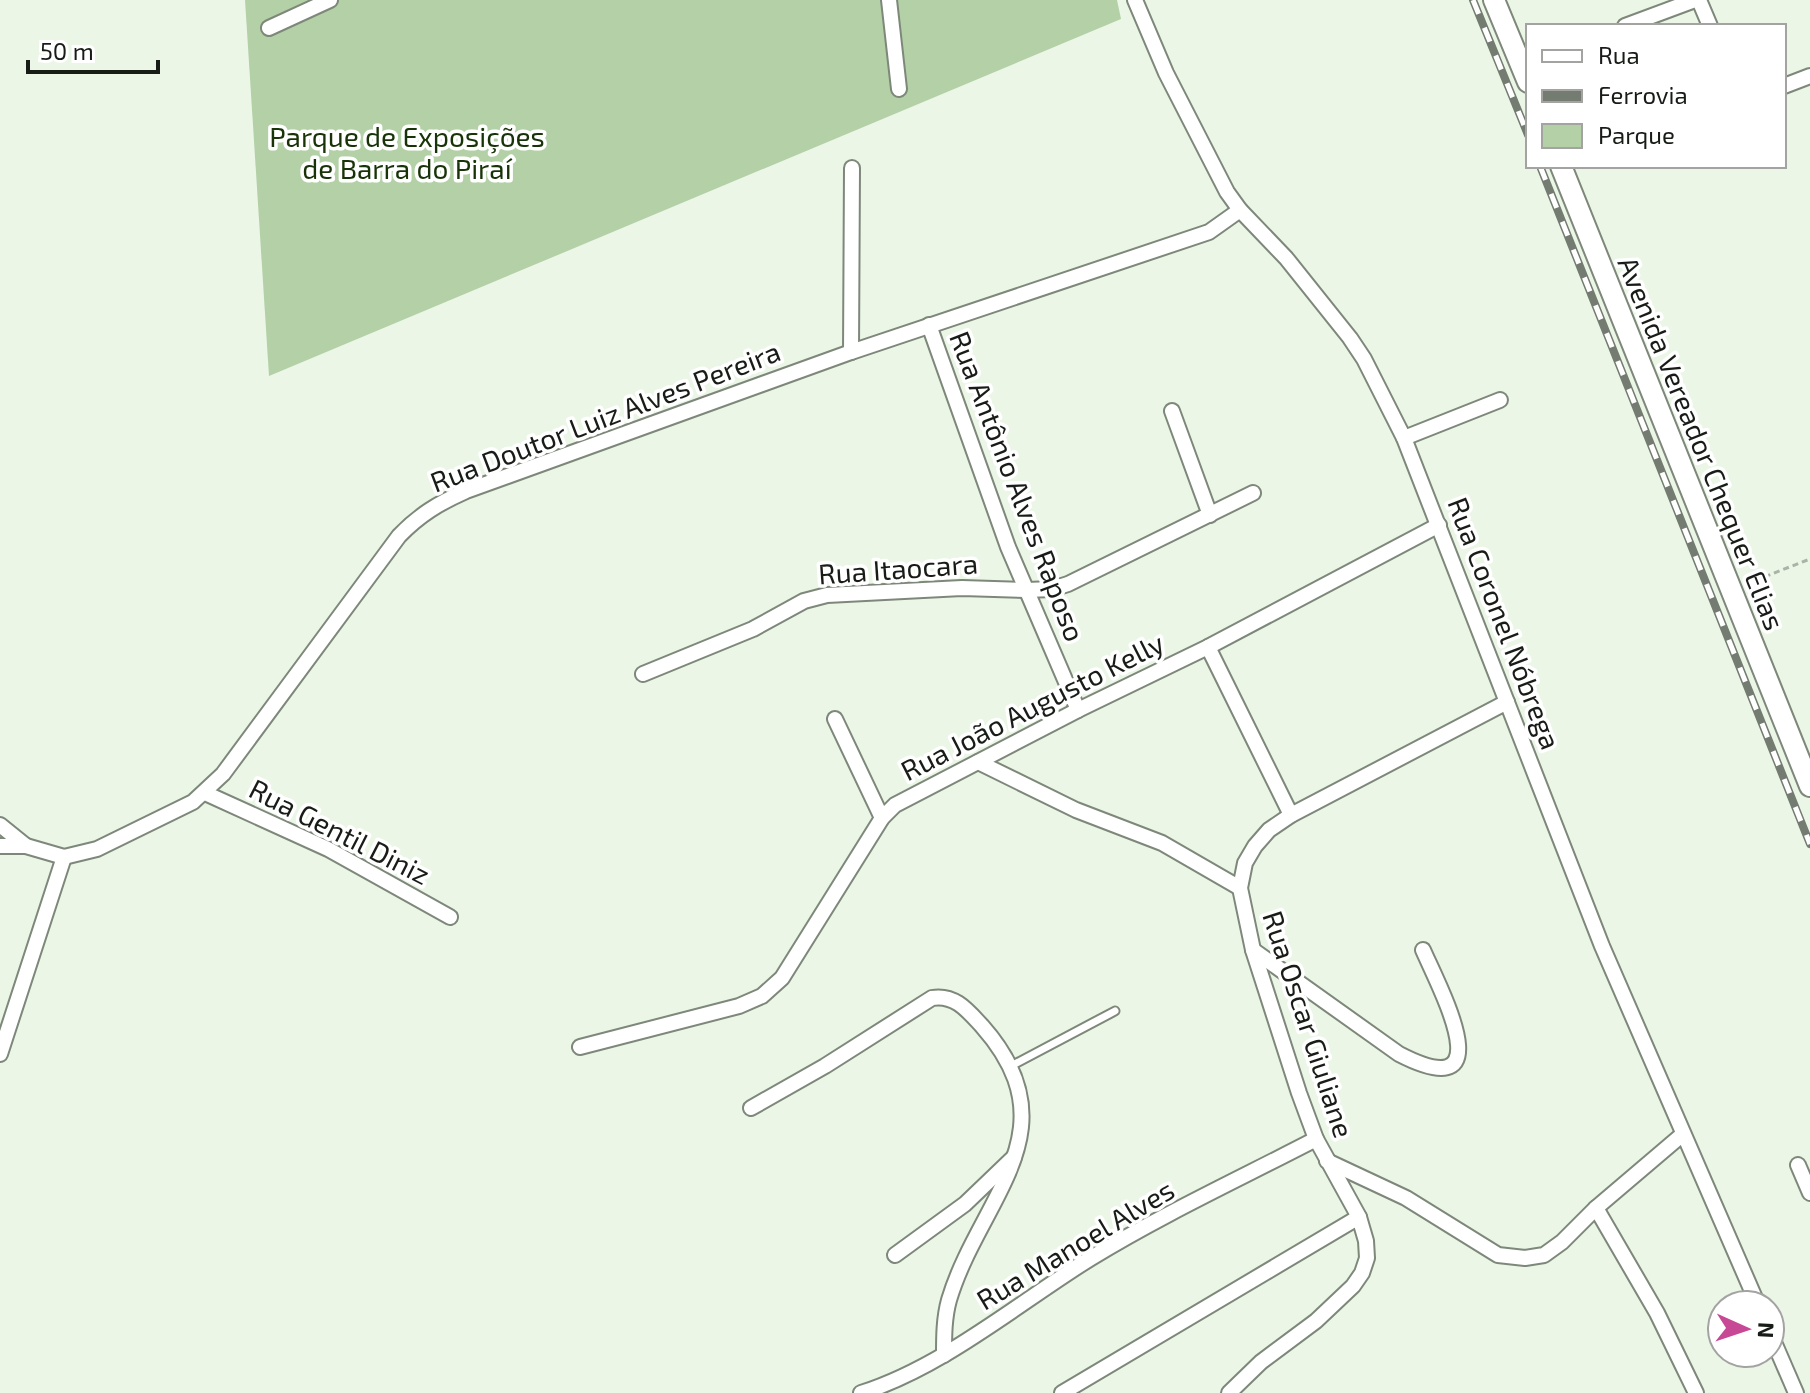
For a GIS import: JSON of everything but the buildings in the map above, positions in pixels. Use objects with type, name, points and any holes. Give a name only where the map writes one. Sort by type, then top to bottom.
[{"type":"main road","points":[[1494,0],[1526,70]]},
{"type":"main road","name":"Avenida Vereador Chequer Elias","points":[[1562,168],[1810,786]]},
{"type":"street","points":[[269,28],[330,0]]},
{"type":"street","points":[[889,0],[899,89]]},
{"type":"street","name":"Rua Coronel Nóbrega","points":[[1135,0],[1166,73],[1227,192],[1286,258],[1350,338],[1404,438],[1602,946],[1751,1289]]},
{"type":"street","points":[[1631,24],[1697,0],[1709,24]]},
{"type":"street","points":[[1786,85],[1810,76]]},
{"type":"street","points":[[851,352],[852,168]]},
{"type":"street","name":"Rua Doutor Luiz Alves Pereira","points":[[64,857],[97,849],[205,793],[223,774],[399,536],[418,516],[466,491],[851,352],[1209,232],[1240,210]]},
{"type":"street","name":"Rua Antônio Alves Raposo","points":[[929,325],[994,510],[1078,710]]},
{"type":"street","points":[[1404,438],[1500,400]]},
{"type":"street","points":[[1172,411],[1210,515]]},
{"type":"street","name":"Rua Itaocara","points":[[643,674],[753,629],[804,601],[827,595],[962,588],[1052,589],[1253,493]]},
{"type":"street","name":"Rua João Augusto Kelly","points":[[580,1047],[739,1006],[762,996],[782,978],[882,818],[909,796],[1208,647],[1439,525]]},
{"type":"street","points":[[1208,647],[1291,815]]},
{"type":"street","name":"Rua Oscar Giuliane","points":[[1229,1393],[1261,1362],[1316,1321],[1353,1286],[1367,1258],[1359,1217],[1316,1139],[1253,950],[1240,888],[1245,863],[1269,830],[1291,815],[1507,702]]},
{"type":"street","points":[[835,719],[882,818]]},
{"type":"street","points":[[978,762],[1076,810],[1162,843],[1240,888]]},
{"type":"street","name":"Rua Gentil Diniz","points":[[205,793],[328,849],[450,917]]},
{"type":"street","points":[[0,825],[26,846]]},
{"type":"street","points":[[0,846],[26,846],[64,857],[0,1054]]},
{"type":"street","points":[[1253,950],[1399,1054],[1420,1065],[1444,1069],[1454,1063],[1459,1052],[1459,1040],[1423,950]]},
{"type":"street","points":[[751,1108],[825,1066],[932,998],[944,996],[958,1002],[981,1025],[1011,1066],[1019,1092],[1021,1118],[1017,1154],[960,1272],[949,1302],[944,1328],[944,1355]]},
{"type":"street","points":[[1327,1161],[1406,1198],[1498,1255],[1525,1258],[1544,1255],[1562,1242],[1596,1208],[1683,1134]]},
{"type":"street","name":"Rua Manoel Alves","points":[[861,1393],[907,1376],[1095,1255],[1316,1139]]},
{"type":"street","points":[[895,1255],[965,1204],[1017,1154]]},
{"type":"street","points":[[1798,1165],[1810,1193]]},
{"type":"street","points":[[1596,1208],[1657,1313],[1696,1393]]},
{"type":"street","points":[[1062,1393],[1359,1217]]},
{"type":"street","points":[[1786,1369],[1796,1393]]},
{"type":"lane","points":[[1011,1066],[1115,1011]]},
{"type":"path","points":[[1731,590],[1810,559]]},
{"type":"green space","name":"Parque de Exposições de Barra do Piraí","points":[[245,0],[1117,0],[1121,19],[269,376]]},
{"type":"railway","points":[[1473,0],[1526,130]]},
{"type":"railway","points":[[1541,168],[1810,844]]}]
